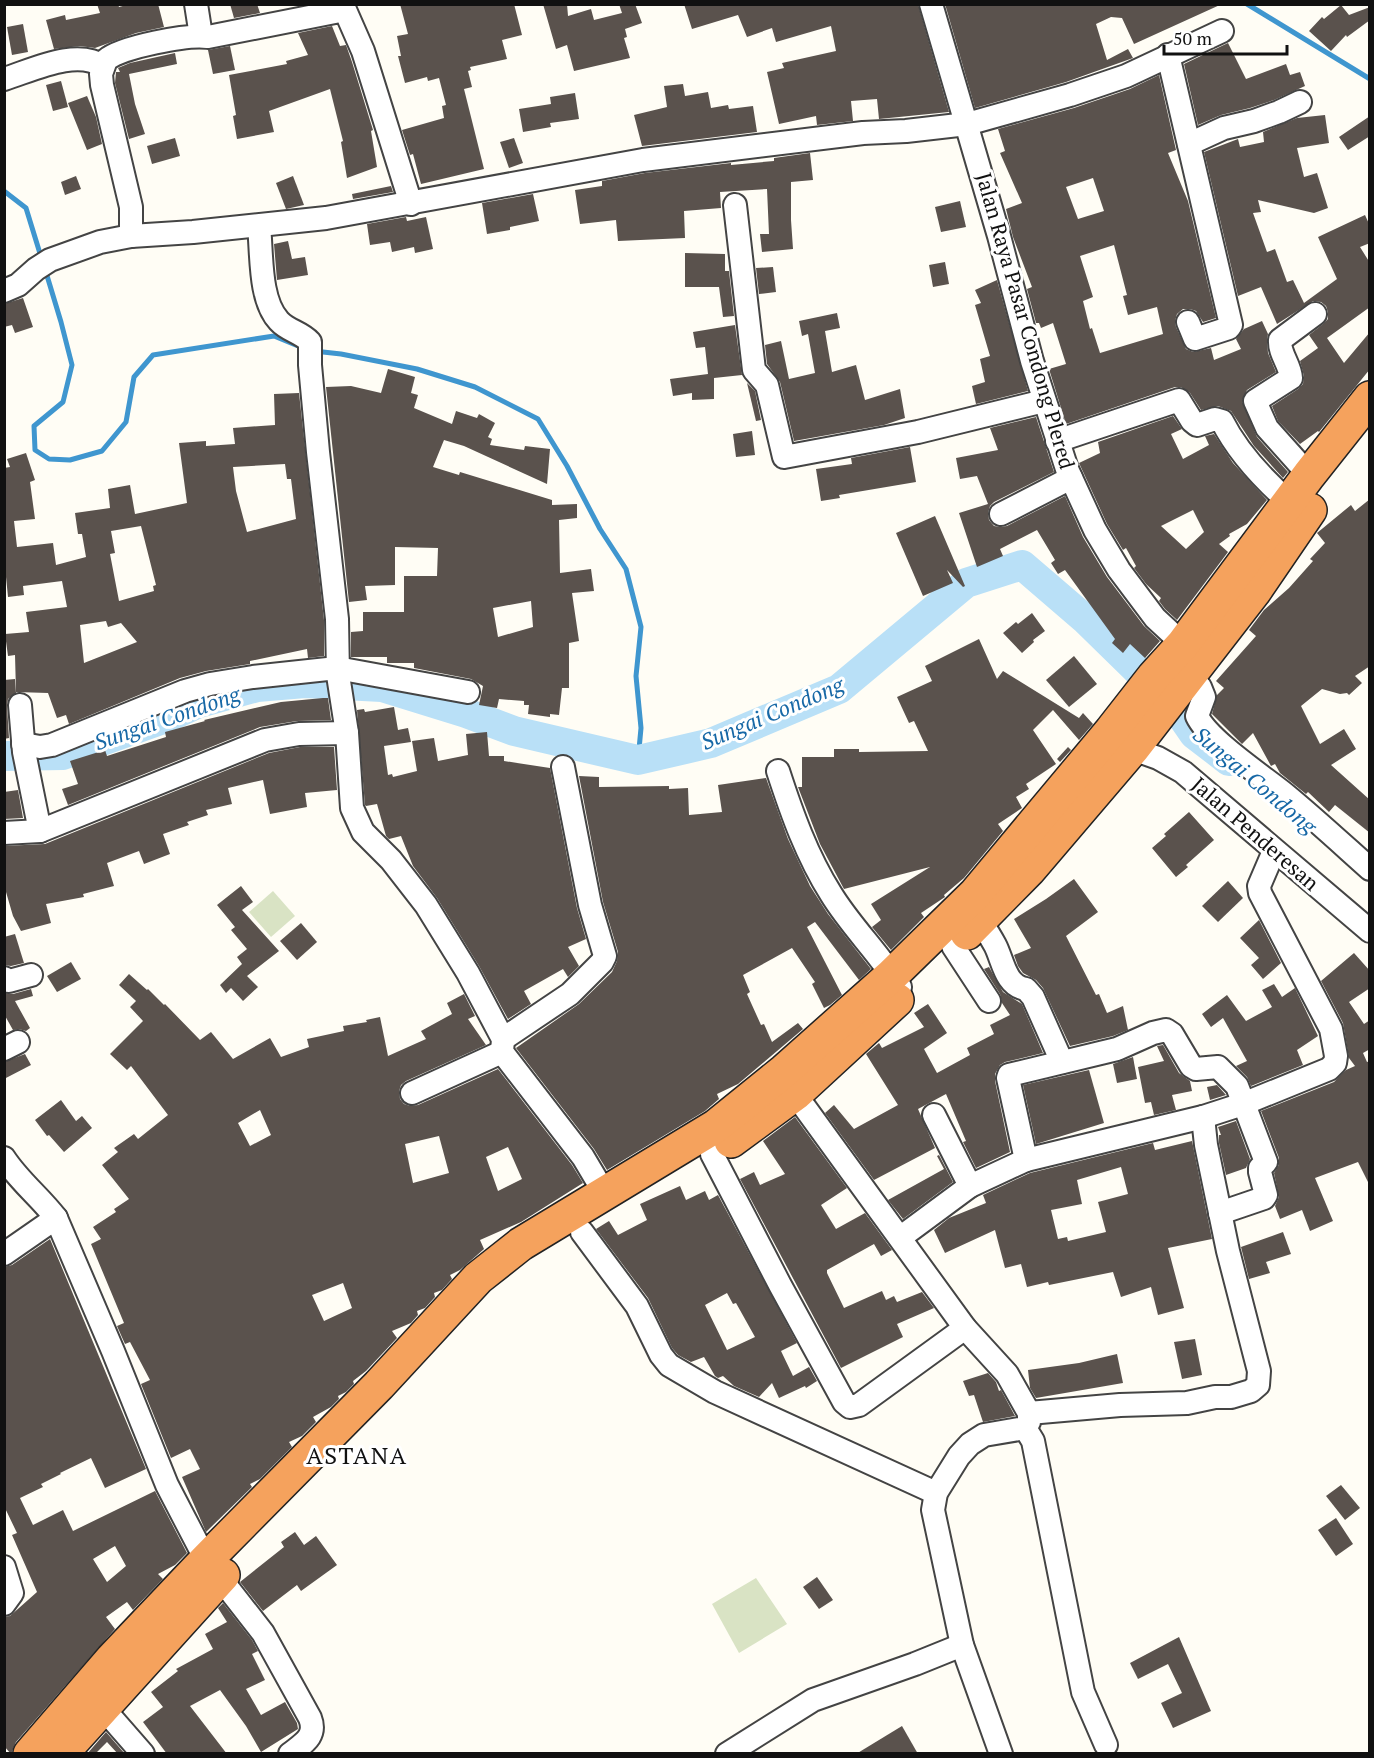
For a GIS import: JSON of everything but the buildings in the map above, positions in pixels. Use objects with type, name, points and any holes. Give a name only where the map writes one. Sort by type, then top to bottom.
[{"type":"highway","points":[[1172,682],[1183,644],[1302,494],[1370,398]]},
{"type":"highway","points":[[30,1754],[93,1700],[213,1568],[385,1391],[478,1278],[521,1244],[716,1126],[784,1071],[953,946],[980,920],[1029,870],[1172,682],[1254,592],[1302,494],[1370,432]]},
{"type":"highway","points":[[385,1391],[431,1360],[491,1296],[522,1270],[712,1154],[795,1094],[898,985],[975,894],[1126,742]]},
{"type":"highway","points":[[61,1754],[93,1700]]},
{"type":"street","points":[[196,4],[201,36]]},
{"type":"street","name":"Jalan Raya Pasar Condong Plered","points":[[931,4],[1044,401],[1071,478],[1095,530],[1119,570],[1155,618],[1183,644]]},
{"type":"street","points":[[131,236],[131,207],[102,85],[103,66],[111,56],[121,51],[163,42],[215,36],[344,7],[366,62],[411,204]]},
{"type":"street","points":[[4,291],[18,285],[43,265],[100,242],[131,236],[259,226],[326,218],[643,160],[863,133],[906,132],[967,124],[1070,95],[1126,76],[1222,31]]},
{"type":"street","points":[[1168,55],[1230,325],[1229,328],[1194,339],[1188,322]]},
{"type":"street","points":[[4,80],[74,59],[90,59],[103,66]]},
{"type":"street","points":[[1189,144],[1224,128],[1254,121],[1300,102]]},
{"type":"street","points":[[735,205],[754,370],[767,385],[784,457],[918,432],[1044,401]]},
{"type":"street","points":[[259,226],[267,301],[277,318],[285,326],[308,339],[337,619],[338,671],[347,733],[351,797],[357,820],[366,835],[391,860],[417,892],[468,974],[502,1046],[583,1157],[605,1194]]},
{"type":"street","points":[[1302,494],[1255,401],[1290,380],[1291,375],[1281,354],[1280,340],[1315,314]]},
{"type":"street","points":[[1057,441],[1179,400],[1194,424],[1215,419],[1222,421],[1228,433],[1266,482],[1302,494]]},
{"type":"street","points":[[1001,514],[1071,478]]},
{"type":"street","points":[[24,748],[52,745],[172,696],[210,684],[338,671],[468,692]]},
{"type":"street","points":[[1172,682],[1200,687],[1204,697],[1197,716],[1206,728],[1224,747],[1288,796],[1370,869]]},
{"type":"street","points":[[20,705],[24,748],[40,831]]},
{"type":"street","points":[[4,833],[40,831],[265,740],[298,734],[347,733]]},
{"type":"street","name":"Jalan Penderesan","points":[[1126,742],[1183,772],[1370,932]]},
{"type":"street","points":[[412,1093],[502,1046],[570,994],[605,957],[590,906],[563,767]]},
{"type":"street","points":[[778,771],[796,823],[819,873],[848,919],[898,985]]},
{"type":"street","points":[[901,1237],[970,1186],[1026,1160],[1203,1117],[1243,1104],[1329,1069],[1335,1063],[1336,1056],[1331,1029],[1260,893],[1259,886],[1274,850]]},
{"type":"street","points":[[980,920],[996,946],[1009,978],[1013,983],[1026,989],[1033,997],[1062,1062]]},
{"type":"street","points":[[953,946],[989,1001]]},
{"type":"street","points":[[4,978],[9,981],[31,975]]},
{"type":"street","points":[[1026,1160],[1008,1076],[1117,1049],[1153,1033],[1166,1030],[1173,1034],[1191,1066],[1196,1069],[1218,1066],[1236,1086],[1266,1162],[1260,1168],[1260,1173],[1266,1196],[1221,1214]]},
{"type":"street","points":[[795,1094],[965,1328],[1007,1374],[1027,1420],[1033,1441],[1083,1692],[1107,1751]]},
{"type":"street","points":[[934,1115],[970,1186]]},
{"type":"street","points":[[1000,1754],[962,1645],[933,1510],[936,1493],[959,1456],[970,1444],[984,1436],[1027,1420],[1120,1405],[1179,1404],[1231,1397],[1255,1389],[1259,1381],[1259,1371],[1221,1214],[1203,1117]]},
{"type":"street","points":[[712,1154],[817,1354],[844,1402],[850,1407],[859,1405],[965,1328]]},
{"type":"street","points":[[4,1158],[24,1184],[56,1218],[167,1485],[213,1568],[263,1633],[310,1718],[313,1730],[311,1737],[290,1754]]},
{"type":"street","points":[[4,1254],[56,1218]]},
{"type":"street","points":[[582,1232],[637,1306],[661,1355],[669,1365],[715,1392],[936,1493]]},
{"type":"street","points":[[4,1567],[12,1593],[4,1604]]},
{"type":"street","points":[[727,1754],[813,1700],[962,1645]]},
{"type":"street","points":[[93,1700],[143,1754]]},
{"type":"green space","points":[[273,891],[295,916],[271,937],[249,912]]},
{"type":"green space","points":[[756,1578],[787,1624],[739,1653],[712,1604]]},
{"type":"waterway","points":[[1247,4],[1370,79]]},
{"type":"waterway","points":[[4,191],[26,208],[42,260]]},
{"type":"waterway","points":[[45,269],[72,365],[63,402],[34,426],[35,450],[49,459],[70,460],[102,451],[126,422],[134,377],[153,355],[274,336],[303,348]]},
{"type":"waterway","points":[[314,351],[417,369],[475,387],[538,419],[567,466],[600,529],[626,569],[641,627],[636,676],[641,728],[638,760]]},
{"type":"waterway","name":"Sungai Condong","points":[[4,756],[63,755],[169,717],[199,703],[257,687],[305,683],[382,687],[466,713],[514,731],[638,760],[711,743],[839,689],[966,583],[1022,565],[1085,619],[1176,708],[1194,734],[1229,761]]},
{"type":"district","name":"ASTANA","points":[[357,1456]]}]
